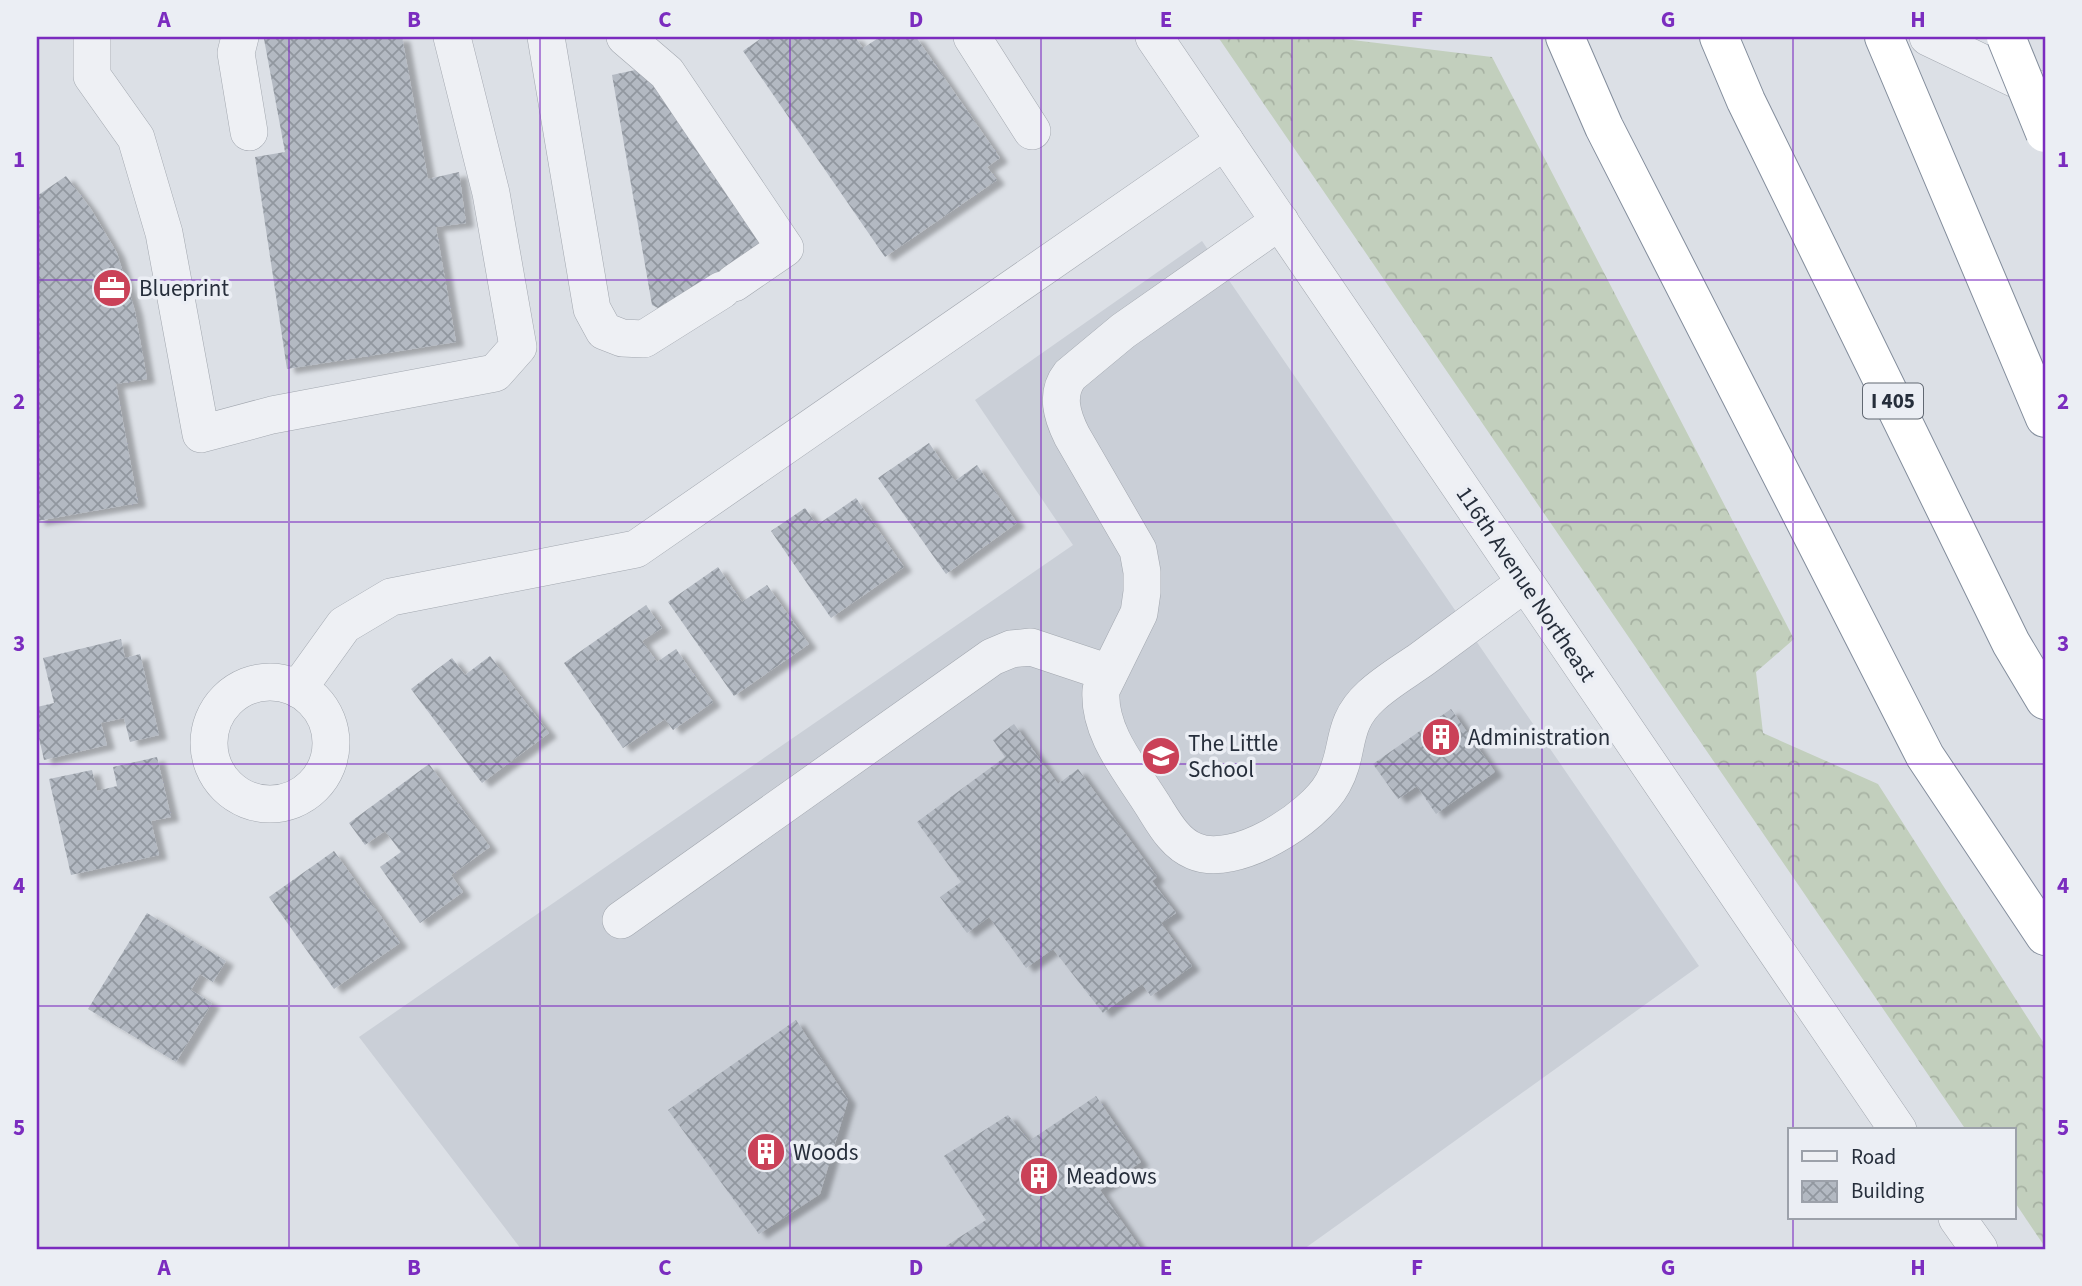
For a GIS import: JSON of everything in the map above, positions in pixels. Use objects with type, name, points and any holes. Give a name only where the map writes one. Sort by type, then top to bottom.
[{"type":"highway","points":[[1565,37],[1604,127],[1925,756],[2045,936]]},
{"type":"highway","name":"I 405","points":[[1719,37],[1745,101],[2011,643],[2045,699]]},
{"type":"highway","points":[[1884,37],[2045,418]]},
{"type":"highway","points":[[2006,37],[2045,133]]},
{"type":"highway","points":[[2026,37],[2045,117]]},
{"type":"street","points":[[92,37],[92,76],[136,138],[164,233],[201,433],[272,415],[495,373],[518,348],[491,193],[452,37]]},
{"type":"street","points":[[240,37],[236,53],[249,132]]},
{"type":"street","points":[[546,37],[592,309],[604,331],[622,338],[643,339],[785,248],[667,74],[625,37]]},
{"type":"street","points":[[972,37],[1032,131]]},
{"type":"street","name":"116th Avenue Northeast","points":[[1154,37],[1897,1128]]},
{"type":"street","points":[[1927,37],[2045,93]]},
{"type":"street","points":[[298,689],[344,625],[391,597],[636,549],[1225,141]]},
{"type":"street","points":[[1280,222],[1123,331],[1070,375],[1064,383],[1061,397],[1065,422],[1072,436],[1138,550],[1142,572],[1139,612],[1101,690],[1100,704],[1107,731],[1170,833],[1192,851],[1208,855],[1232,853],[1281,832],[1309,814],[1335,781],[1350,721],[1371,695],[1525,583]]},
{"type":"street","points":[[621,920],[992,657],[1012,649],[1031,647],[1109,673]]},
{"type":"street","points":[[1958,1220],[1979,1249]]},
{"type":"shaded area","name":"The Little School","points":[[1202,241],[1699,966],[1304,1249],[521,1249],[359,1037],[1073,545],[975,400]]},
{"type":"green space","points":[[1218,37],[1328,37],[1492,57],[1794,639],[1756,672],[1763,733],[1878,784],[2045,1045],[2045,1247],[2016,1204],[2016,1128],[1965,1128]]},
{"type":"building","points":[[402,37],[428,179],[459,172],[466,223],[436,227],[456,342],[287,369],[255,157],[285,152],[264,39]]},
{"type":"building","points":[[763,37],[855,37],[863,48],[880,37],[916,37],[1000,158],[987,167],[997,180],[885,257],[743,51]]},
{"type":"building","points":[[654,66],[762,225],[757,249],[666,312],[652,305],[612,75]]},
{"type":"building","points":[[66,176],[91,209],[117,253],[135,311],[147,379],[116,384],[138,503],[37,521],[37,196]]},
{"type":"building","points":[[929,443],[955,481],[977,465],[1017,523],[946,574],[878,478]]},
{"type":"building","points":[[856,498],[904,567],[831,618],[771,531],[805,508],[817,525]]},
{"type":"building","points":[[718,567],[742,602],[767,585],[809,644],[734,696],[668,602]]},
{"type":"building","points":[[646,605],[662,628],[642,641],[657,662],[676,649],[713,702],[673,730],[665,719],[623,748],[564,663]]},
{"type":"building","points":[[121,639],[125,658],[140,654],[159,735],[130,742],[124,718],[101,723],[107,745],[44,760],[37,729],[37,707],[54,703],[43,658]]},
{"type":"building","points":[[490,656],[549,733],[482,783],[411,689],[452,658],[465,675]]},
{"type":"building","name":"Administration","points":[[1451,709],[1495,772],[1436,814],[1417,786],[1398,799],[1373,764]]},
{"type":"building","points":[[1014,724],[1058,784],[1078,769],[1157,877],[1152,881],[1176,913],[1161,923],[1192,966],[1151,996],[1142,984],[1103,1013],[1053,949],[1026,968],[989,917],[967,933],[940,897],[961,882],[917,822],[1005,757],[993,740]]},
{"type":"building","points":[[157,757],[171,817],[151,821],[159,855],[71,875],[49,779],[92,770],[97,791],[117,786],[113,767]]},
{"type":"building","points":[[429,764],[490,847],[451,875],[463,892],[420,923],[380,867],[401,852],[385,831],[365,845],[349,823]]},
{"type":"building","points":[[334,851],[400,943],[334,989],[269,897]]},
{"type":"building","points":[[147,913],[226,961],[213,982],[200,974],[191,990],[212,1003],[176,1062],[88,1009]]},
{"type":"building","name":"Woods","points":[[796,1020],[848,1100],[820,1194],[759,1234],[668,1110]]},
{"type":"building","name":"Meadows","points":[[1096,1096],[1141,1162],[1100,1190],[1141,1249],[948,1249],[946,1246],[986,1220],[944,1156],[1008,1115],[1029,1141]]},
{"type":"place","name":"Blueprint","points":[[112,288]]},
{"type":"place","name":"Administration","points":[[1441,737]]},
{"type":"place","name":"The Little School","points":[[1161,756]]},
{"type":"place","name":"Woods","points":[[766,1152]]},
{"type":"place","name":"Meadows","points":[[1039,1176]]}]
